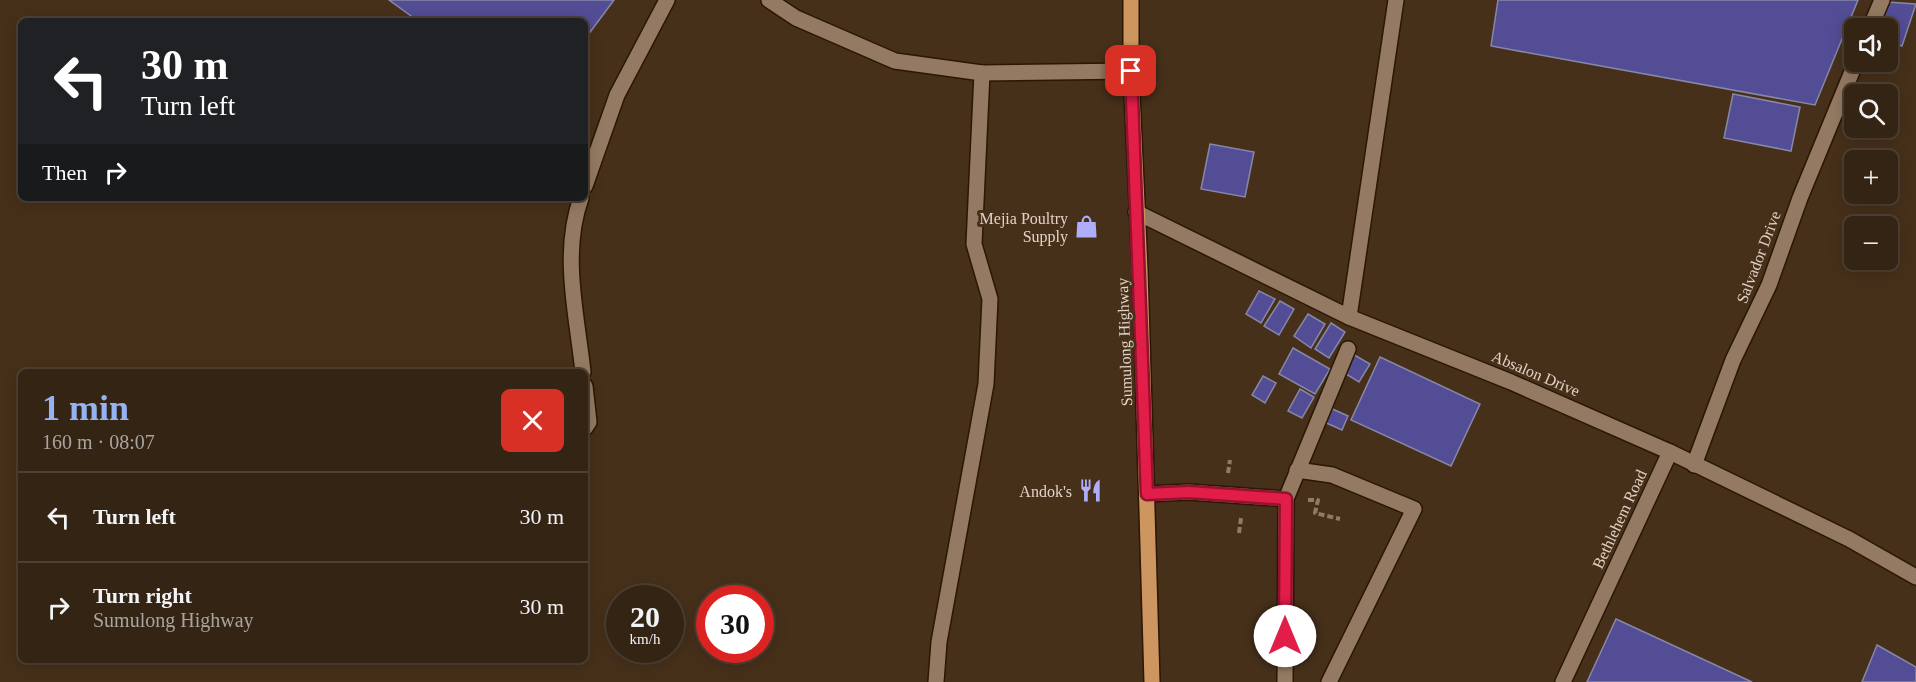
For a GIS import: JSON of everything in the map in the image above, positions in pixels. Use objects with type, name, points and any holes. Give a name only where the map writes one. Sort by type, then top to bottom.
[{"type":"main road","name":"Sumulong Highway","points":[[1131,0],[1131,71],[1152,682]]},
{"type":"street","points":[[588,177],[617,95],[667,0]]},
{"type":"street","points":[[769,0],[796,18],[895,62],[982,73],[1131,71]]},
{"type":"street","points":[[1349,317],[1396,0]]},
{"type":"street","points":[[1874,18],[1882,0]]},
{"type":"street","name":"Salvador Drive","points":[[1694,465],[1733,360],[1769,285],[1800,198],[1852,72]]},
{"type":"street","points":[[936,682],[939,642],[986,384],[990,299],[974,244],[982,73]]},
{"type":"street","points":[[580,201],[572,239],[571,274],[584,369]]},
{"type":"street","name":"Absalon Drive","points":[[1136,213],[1349,317],[1511,382],[1670,452],[1849,539],[1916,577]]},
{"type":"street","points":[[1285,682],[1286,499],[1347,349]]},
{"type":"street","name":"Bethlehem Road","points":[[1563,682],[1670,452]]},
{"type":"street","points":[[1297,470],[1332,474],[1414,509],[1329,682]]},
{"type":"street","points":[[1147,494],[1189,492],[1286,499]]},
{"type":"path","points":[[1318,500],[1315,513],[1340,519]]},
{"type":"building","points":[[389,0],[614,0],[588,35],[588,18],[414,18]]},
{"type":"building","points":[[1498,0],[1858,0],[1851,18],[1844,18],[1844,34],[1815,105],[1491,46]]},
{"type":"building","points":[[1887,2],[1916,4],[1902,46],[1898,45],[1898,18],[1880,18]]},
{"type":"building","points":[[1733,94],[1800,107],[1791,151],[1724,138]]},
{"type":"building","points":[[1210,144],[1254,152],[1245,197],[1201,189]]},
{"type":"building","points":[[1259,291],[1275,299],[1261,323],[1246,314]]},
{"type":"building","points":[[1280,301],[1294,309],[1279,335],[1264,326]]},
{"type":"building","points":[[1308,314],[1325,324],[1311,348],[1294,336]]},
{"type":"building","points":[[1331,323],[1345,332],[1329,358],[1315,349]]},
{"type":"building","points":[[1293,348],[1330,369],[1315,394],[1279,374]]},
{"type":"building","points":[[1351,353],[1370,364],[1359,382],[1341,371]]},
{"type":"building","points":[[1380,357],[1480,404],[1451,466],[1351,420]]},
{"type":"building","points":[[1263,376],[1276,383],[1265,403],[1252,395]]},
{"type":"building","points":[[1300,389],[1314,397],[1302,418],[1288,411]]},
{"type":"building","points":[[1328,407],[1348,416],[1342,430],[1322,421]]},
{"type":"building","points":[[1616,619],[1752,682],[1587,682]]},
{"type":"building","points":[[1877,645],[1916,667],[1916,682],[1862,682]]},
{"type":"place","name":"Mejia Poultry Supply","points":[[1086,227]]},
{"type":"place","name":"Andok's","points":[[1090,491]]},
{"type":"route","points":[[1131,71],[1147,494],[1189,492],[1286,499],[1285,636]]}]
